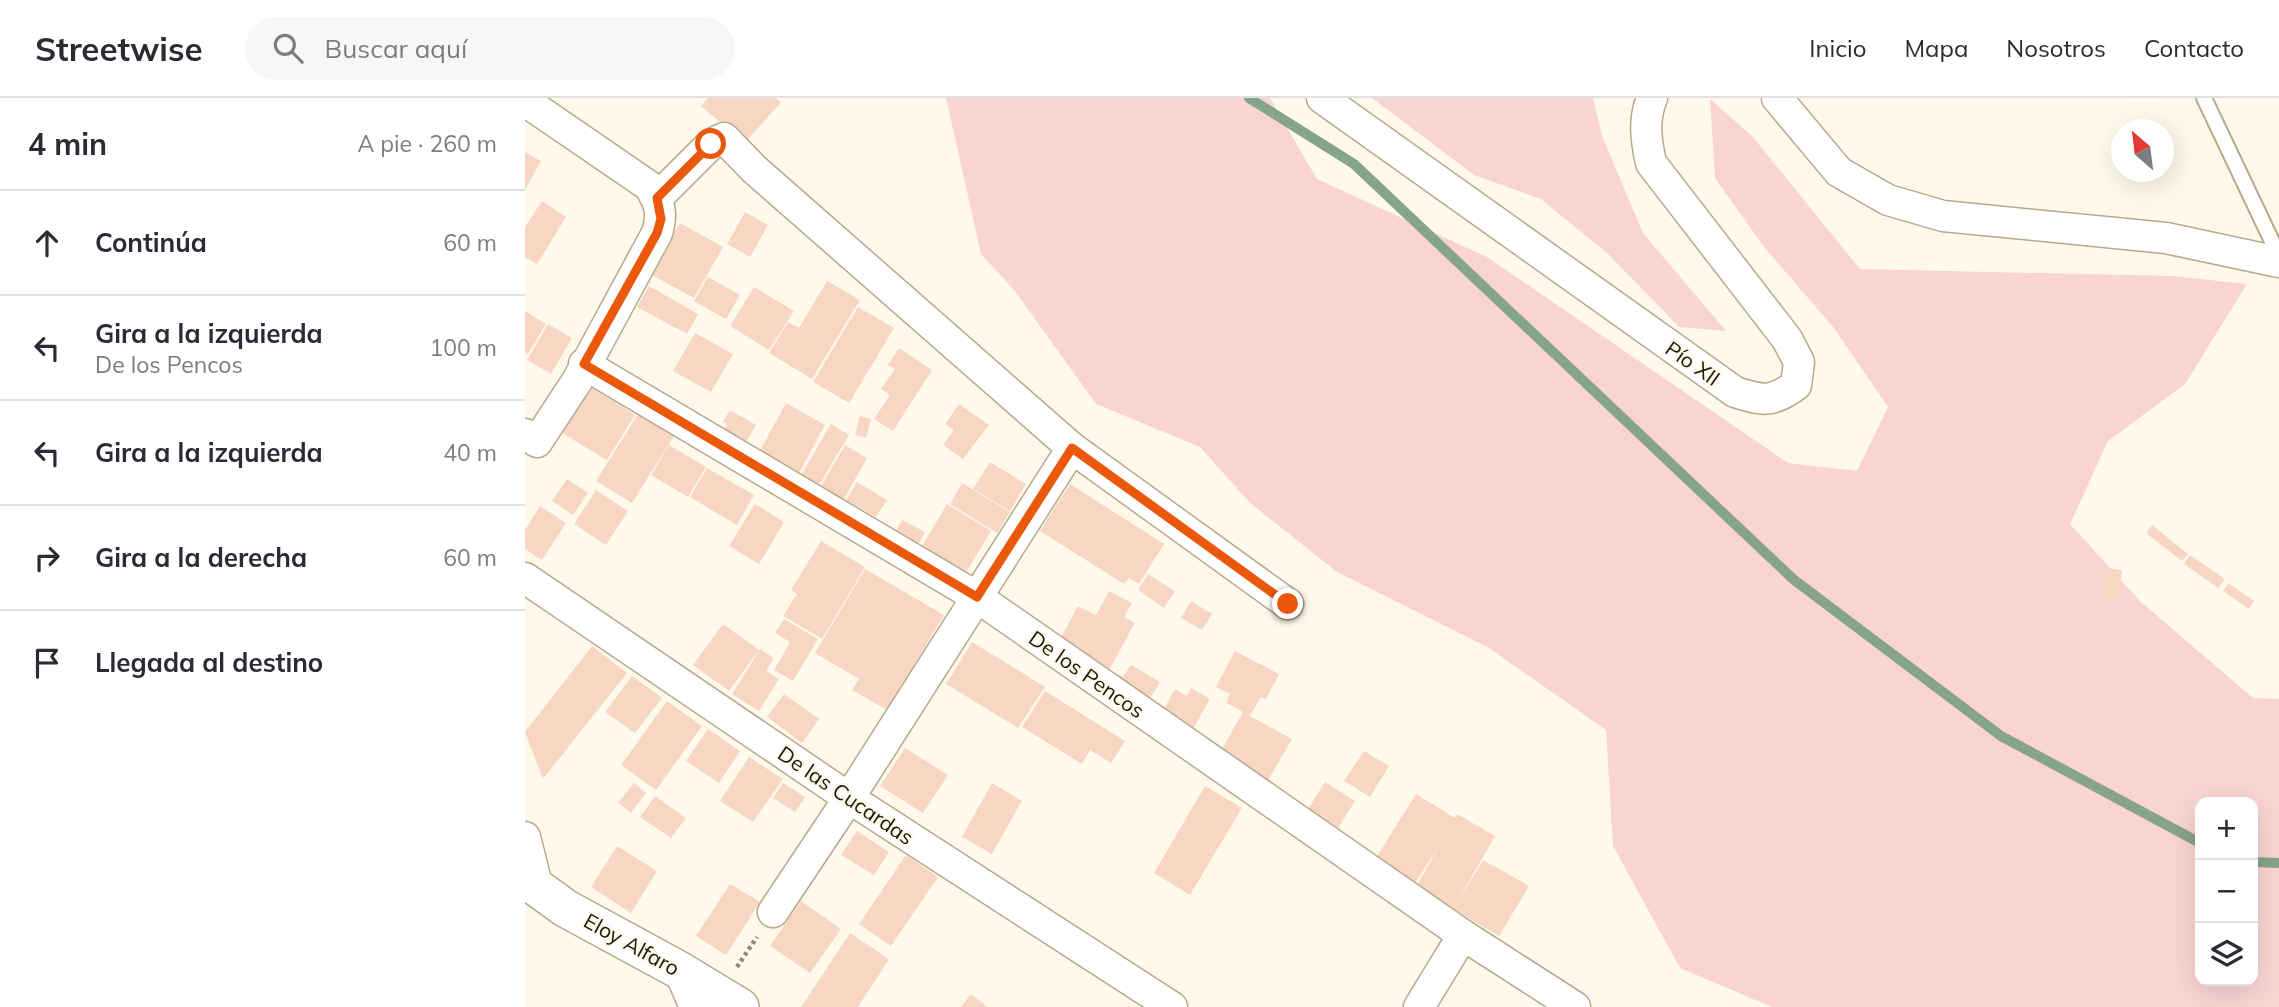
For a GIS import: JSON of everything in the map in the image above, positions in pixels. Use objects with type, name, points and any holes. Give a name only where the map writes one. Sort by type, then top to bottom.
[{"type":"street","name":"Pío XII","points":[[1322,98],[1735,392],[1762,401],[1779,397],[1796,385],[1799,362],[1787,339],[1651,163],[1645,135],[1652,98]]},
{"type":"street","points":[[1777,98],[1839,172],[1888,200],[1943,216],[2166,238],[2279,262]]},
{"type":"street","points":[[525,101],[649,186],[657,198],[661,219],[657,233],[577,380],[529,446]]},
{"type":"street","points":[[657,198],[711,144],[724,138],[754,169],[1072,448],[1288,604]]},
{"type":"street","name":"De los Pencos","points":[[584,364],[977,597],[1463,934],[1575,1007]]},
{"type":"street","points":[[773,912],[849,798],[1072,448]]},
{"type":"street","name":"De las Cucardas","points":[[525,578],[849,798],[1172,1007]]},
{"type":"street","points":[[525,837],[531,884]]},
{"type":"street","name":"Eloy Alfaro","points":[[531,884],[565,908],[679,970],[718,1003]]},
{"type":"street","points":[[1419,1007],[1463,934]]},
{"type":"lane","points":[[2204,98],[2279,256]]},
{"type":"path","points":[[718,1003],[773,912]]},
{"type":"shaded area","points":[[946,98],[1270,98],[1317,179],[1487,257],[1788,463],[1857,471],[1888,407],[1834,328],[1764,247],[1715,178],[1710,99],[1752,136],[1860,269],[2173,276],[2247,284],[2185,384],[2108,441],[2070,524],[2141,602],[2253,698],[2279,699],[2279,1007],[1772,1007],[1680,968],[1613,846],[1606,730],[1489,648],[1337,572],[1250,503],[1200,447],[1096,404],[1015,291],[981,254]]},
{"type":"shaded area","points":[[1372,98],[1593,98],[1602,136],[1643,233],[1726,331],[1679,327],[1609,255],[1541,199],[1474,175]]},
{"type":"building","points":[[708,98],[776,98],[781,102],[745,143],[701,106]]},
{"type":"building","points":[[525,152],[541,161],[525,190]]},
{"type":"building","points":[[542,201],[566,217],[537,264],[525,257],[525,227]]},
{"type":"building","points":[[745,212],[768,225],[750,257],[727,244]]},
{"type":"building","points":[[680,223],[723,247],[694,298],[650,274]]},
{"type":"building","points":[[708,277],[740,295],[726,319],[694,301]]},
{"type":"building","points":[[827,281],[860,300],[812,379],[769,353],[788,322],[799,328]]},
{"type":"building","points":[[649,286],[698,314],[687,334],[637,307]]},
{"type":"building","points":[[754,287],[794,311],[769,350],[730,326]]},
{"type":"building","points":[[858,307],[894,328],[849,403],[813,382]]},
{"type":"building","points":[[525,311],[546,324],[528,354],[525,353]]},
{"type":"building","points":[[548,324],[572,338],[551,374],[527,360]]},
{"type":"building","points":[[695,333],[733,354],[711,392],[673,371]]},
{"type":"building","points":[[899,348],[932,370],[893,431],[874,419],[890,395],[881,389],[895,369],[888,365]]},
{"type":"building","points":[[585,383],[635,415],[607,460],[557,430]]},
{"type":"building","points":[[786,403],[825,425],[797,477],[757,456]]},
{"type":"building","points":[[959,404],[989,425],[963,459],[943,445],[954,430],[945,424]]},
{"type":"building","points":[[730,410],[756,425],[746,442],[724,429],[727,424],[723,422]]},
{"type":"building","points":[[638,414],[674,436],[632,503],[596,481]]},
{"type":"building","points":[[860,416],[871,419],[866,438],[855,435]]},
{"type":"building","points":[[831,424],[849,435],[818,487],[800,477]]},
{"type":"building","points":[[669,445],[706,467],[688,497],[651,475]]},
{"type":"building","points":[[845,445],[867,458],[840,506],[817,493]]},
{"type":"building","points":[[990,462],[1026,484],[1010,511],[973,489]]},
{"type":"building","points":[[707,468],[754,495],[737,525],[690,497]]},
{"type":"building","points":[[567,479],[588,493],[573,515],[552,501]]},
{"type":"building","points":[[857,482],[887,500],[876,517],[846,500]]},
{"type":"building","points":[[962,483],[1010,512],[997,533],[950,504]]},
{"type":"building","points":[[1070,484],[1164,544],[1139,584],[1129,578],[1124,584],[1040,531]]},
{"type":"building","points":[[596,490],[628,511],[606,545],[574,524]]},
{"type":"building","points":[[755,504],[784,522],[759,564],[729,546]]},
{"type":"building","points":[[947,504],[991,531],[959,584],[915,558]]},
{"type":"building","points":[[540,506],[566,523],[542,560],[525,549],[525,530]]},
{"type":"building","points":[[902,520],[925,532],[914,553],[890,542]]},
{"type":"building","points":[[2152,525],[2188,554],[2182,561],[2146,533]]},
{"type":"building","points":[[821,541],[865,567],[822,639],[783,616],[797,594],[791,590]]},
{"type":"building","points":[[2190,555],[2225,579],[2218,588],[2184,564]]},
{"type":"building","points":[[2105,568],[2122,570],[2118,603],[2101,601]]},
{"type":"building","points":[[865,569],[944,615],[887,710],[852,690],[859,679],[815,653]]},
{"type":"building","points":[[1148,574],[1175,591],[1164,608],[1138,590]]},
{"type":"building","points":[[2228,583],[2254,601],[2249,609],[2223,591]]},
{"type":"building","points":[[1109,591],[1132,603],[1124,617],[1135,623],[1107,674],[1057,645],[1078,606],[1096,615]]},
{"type":"building","points":[[1191,601],[1212,614],[1202,630],[1181,618]]},
{"type":"building","points":[[784,619],[818,639],[793,681],[774,670],[790,642],[775,633]]},
{"type":"building","points":[[723,624],[759,650],[729,691],[693,665]]},
{"type":"building","points":[[972,642],[1045,687],[1018,728],[946,684]]},
{"type":"building","points":[[592,646],[627,673],[543,779],[525,732]]},
{"type":"building","points":[[760,649],[774,658],[766,671],[779,679],[759,711],[732,694]]},
{"type":"building","points":[[1235,651],[1279,674],[1266,699],[1261,697],[1250,716],[1292,739],[1266,784],[1217,758],[1243,712],[1226,703],[1230,694],[1216,687]]},
{"type":"building","points":[[1131,665],[1160,682],[1146,705],[1109,683],[1115,673],[1123,677]]},
{"type":"building","points":[[632,676],[662,698],[635,733],[605,712]]},
{"type":"building","points":[[1191,688],[1210,699],[1190,734],[1153,713],[1159,703],[1165,707],[1175,689],[1187,696]]},
{"type":"building","points":[[1045,691],[1125,741],[1111,763],[1090,750],[1082,764],[1022,727]]},
{"type":"building","points":[[784,694],[819,719],[802,743],[767,717]]},
{"type":"building","points":[[667,701],[702,726],[656,790],[621,765]]},
{"type":"building","points":[[708,729],[740,751],[719,783],[686,761]]},
{"type":"building","points":[[905,748],[948,775],[923,813],[880,786]]},
{"type":"building","points":[[1364,751],[1389,766],[1370,797],[1344,781]]},
{"type":"building","points":[[749,757],[783,779],[753,822],[720,801]]},
{"type":"building","points":[[1325,782],[1355,801],[1338,828],[1308,809]]},
{"type":"building","points":[[634,783],[646,793],[631,813],[618,803]]},
{"type":"building","points":[[783,783],[805,797],[795,812],[773,798]]},
{"type":"building","points":[[992,783],[1022,801],[992,854],[962,837]]},
{"type":"building","points":[[1205,786],[1242,808],[1190,895],[1154,873]]},
{"type":"building","points":[[1416,794],[1455,818],[1457,814],[1495,836],[1455,906],[1483,860],[1529,886],[1499,936],[1416,887],[1440,844],[1414,885],[1374,861]]},
{"type":"building","points":[[655,796],[686,818],[671,838],[640,817]]},
{"type":"building","points":[[857,831],[889,852],[874,875],[841,855]]},
{"type":"building","points":[[617,846],[657,871],[631,913],[591,887]]},
{"type":"building","points":[[906,855],[938,877],[891,946],[859,924]]},
{"type":"building","points":[[730,884],[760,902],[726,955],[696,936]]},
{"type":"building","points":[[801,901],[841,929],[810,973],[770,946]]},
{"type":"building","points":[[850,933],[889,959],[858,1007],[801,1007]]},
{"type":"building","points":[[971,994],[988,1007],[961,1007]]},
{"type":"waterway","points":[[1249,98],[1354,164],[1793,579],[2001,736],[2195,840]]},
{"type":"waterway","points":[[2258,862],[2279,863]]},
{"type":"route","points":[[711,144],[657,198],[661,219],[657,233],[584,364],[977,597],[1072,448],[1288,604]]}]
